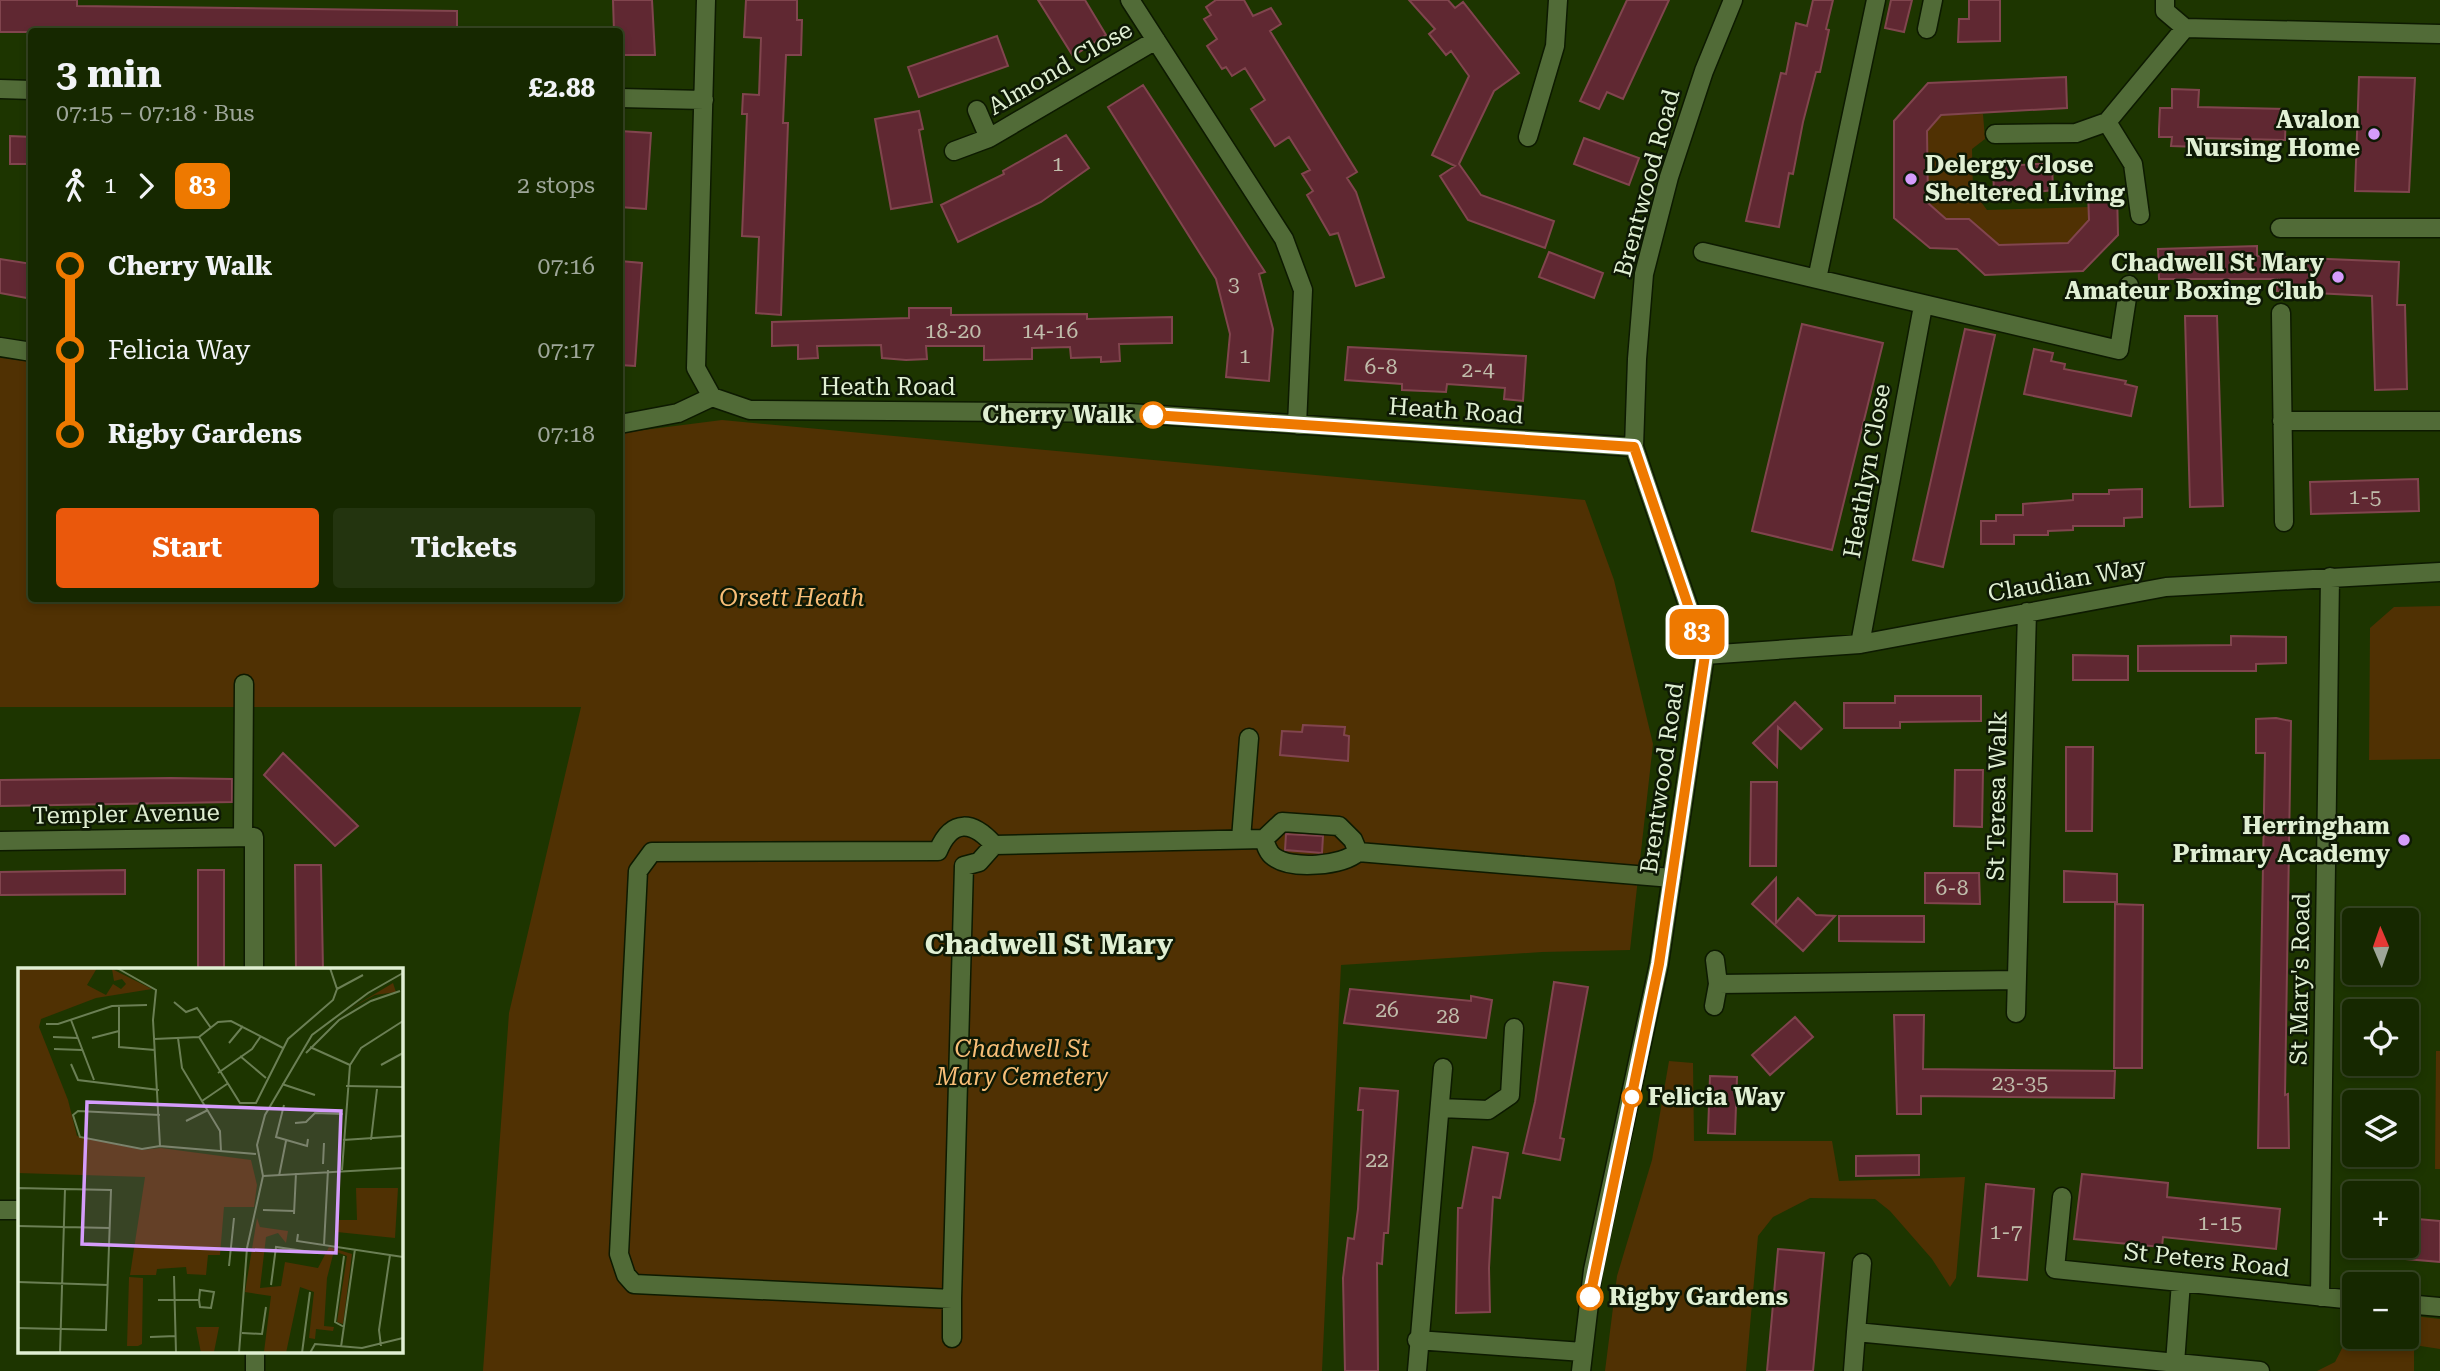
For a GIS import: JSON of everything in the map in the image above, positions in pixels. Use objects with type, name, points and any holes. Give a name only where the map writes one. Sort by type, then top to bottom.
[{"type":"street","points":[[623,423],[678,413],[712,397],[696,368],[706,0]]},
{"type":"street","points":[[1130,0],[1284,239],[1303,290],[1297,425]]},
{"type":"street","points":[[1528,137],[1555,46],[1558,0]]},
{"type":"street","name":"Brentwood Road","points":[[1581,1371],[1593,1270],[1643,1049],[1705,655],[1634,447],[1644,274],[1669,177],[1703,71],[1733,0]]},
{"type":"street","points":[[1817,279],[1876,0]]},
{"type":"street","points":[[1927,29],[1933,0]]},
{"type":"street","points":[[2165,0],[2165,11],[2185,28],[2440,34]]},
{"type":"street","points":[[1995,134],[2076,133],[2107,121],[2185,28]]},
{"type":"street","name":"Almond Close","points":[[954,151],[989,138],[1156,40]]},
{"type":"street","points":[[0,89],[28,90]]},
{"type":"street","points":[[623,99],[704,100]]},
{"type":"street","name":"Almond Close","points":[[977,110],[989,138]]},
{"type":"street","points":[[2107,121],[2133,164],[2140,215]]},
{"type":"street","points":[[2280,228],[2440,228]]},
{"type":"street","points":[[1703,252],[1923,306],[2119,350],[2129,285]]},
{"type":"street","name":"Heathlyn Close","points":[[1860,645],[1923,306]]},
{"type":"street","points":[[2281,313],[2284,522]]},
{"type":"street","points":[[0,347],[28,351]]},
{"type":"street","name":"Heath Road","points":[[712,397],[750,410],[1129,413],[1634,447]]},
{"type":"street","points":[[2282,421],[2440,421]]},
{"type":"street","name":"Claudian Way","points":[[1705,655],[1860,645],[2166,587],[2440,572]]},
{"type":"street","name":"St Mary's Road","points":[[2320,1297],[2330,578]]},
{"type":"street","name":"St Teresa Walk","points":[[2016,1013],[2026,612]]},
{"type":"street","points":[[244,684],[254,968]]},
{"type":"street","points":[[1241,839],[1249,738]]},
{"type":"street","points":[[952,1299],[651,1287],[634,1284],[626,1275],[619,1254],[638,871],[644,859],[652,852],[664,850],[938,851],[950,861],[964,866],[979,862],[994,845],[1264,839],[1282,822],[1339,826],[1353,840],[1358,852]]},
{"type":"street","points":[[938,851],[945,834],[957,828],[980,829],[994,845]]},
{"type":"street","name":"Templer Avenue","points":[[0,841],[248,837]]},
{"type":"street","points":[[1264,839],[1268,852],[1285,863],[1337,864],[1349,860],[1358,852],[1672,878]]},
{"type":"street","points":[[952,1338],[964,866]]},
{"type":"street","points":[[1714,960],[1718,984],[1714,1006]]},
{"type":"street","points":[[1718,984],[2017,980]]},
{"type":"street","points":[[1440,1108],[1488,1111],[1510,1094],[1514,1028]]},
{"type":"street","points":[[1417,1371],[1417,1340],[1443,1068]]},
{"type":"street","name":"St Peters Road","points":[[2062,1197],[2055,1269],[2342,1299]]},
{"type":"street","points":[[0,1210],[18,1210]]},
{"type":"street","points":[[1853,1371],[1862,1263]]},
{"type":"street","points":[[2175,1363],[2181,1282]]},
{"type":"street","points":[[2419,1305],[2440,1307]]},
{"type":"street","points":[[1856,1332],[2260,1371]]},
{"type":"street","points":[[1417,1340],[1583,1352]]},
{"type":"green space","points":[[1983,114],[1985,139],[1972,149],[1973,191],[1987,210],[2089,207],[2089,220],[2068,243],[1999,245],[1969,219],[1946,219],[1928,203],[1927,131],[1941,115]]},
{"type":"green space","name":"Chadwell St Mary Cemetery","points":[[0,357],[28,362],[28,602],[623,602],[623,433],[722,420],[1585,500],[1614,580],[1653,744],[1630,950],[1542,952],[1341,965],[1322,1371],[483,1371],[509,1013],[581,707],[0,707]]},
{"type":"green space","points":[[2440,606],[2440,759],[2369,760],[2370,628],[2394,607]]},
{"type":"green space","points":[[2436,1051],[2440,1051],[2440,1169],[2435,1169]]},
{"type":"green space","points":[[1669,1061],[1693,1063],[1694,1141],[1832,1141],[1839,1181],[1965,1177],[1956,1278],[1950,1287],[1932,1259],[1890,1211],[1875,1199],[1810,1198],[1773,1217],[1758,1236],[1746,1371],[1605,1371],[1617,1276],[1652,1160]]},
{"type":"green space","points":[[2419,1317],[2440,1319],[2440,1349],[2419,1346]]},
{"type":"green space","points":[[2342,1348],[2414,1349],[2414,1371],[2317,1371],[2335,1362]]},
{"type":"building","points":[[0,0],[77,0],[77,6],[457,11],[457,28],[28,28],[28,32],[0,32]]},
{"type":"building","points":[[613,0],[652,0],[655,55],[623,55],[623,28],[614,28]]},
{"type":"building","points":[[746,0],[797,0],[797,20],[802,20],[801,55],[786,55],[783,123],[788,123],[781,315],[756,313],[759,237],[742,236],[747,114],[742,114],[743,94],[759,95],[761,38],[744,37]]},
{"type":"building","points":[[1038,0],[1085,0],[1106,35],[1073,56]]},
{"type":"building","points":[[1216,0],[1244,0],[1253,16],[1271,8],[1281,24],[1270,31],[1357,172],[1347,178],[1356,192],[1384,277],[1356,286],[1338,233],[1330,235],[1307,195],[1313,191],[1302,174],[1310,170],[1289,137],[1275,146],[1251,109],[1265,100],[1245,68],[1232,76],[1226,67],[1222,69],[1207,46],[1217,39],[1204,19],[1211,15],[1206,7]]},
{"type":"building","points":[[1409,0],[1448,0],[1455,8],[1463,2],[1519,73],[1494,91],[1459,164],[1481,195],[1554,221],[1545,248],[1468,220],[1440,176],[1455,166],[1432,155],[1469,76],[1451,51],[1446,55],[1429,34],[1435,29]]},
{"type":"building","points":[[1627,0],[1669,0],[1623,99],[1607,92],[1599,109],[1580,101]]},
{"type":"building","points":[[1813,0],[1833,0],[1826,29],[1829,30],[1820,72],[1816,72],[1803,122],[1793,174],[1789,173],[1779,227],[1746,221],[1781,73],[1786,74],[1796,23],[1807,26]]},
{"type":"building","points":[[1891,0],[1912,0],[1904,32],[1885,28]]},
{"type":"building","points":[[1969,0],[2000,0],[2000,41],[1958,42],[1959,19],[1969,19]]},
{"type":"building","points":[[997,36],[1008,66],[919,97],[908,67]]},
{"type":"building","name":"Delergy Close Sheltered Living","points":[[2066,77],[2067,108],[1941,115],[1927,131],[1928,203],[1946,219],[1969,219],[1999,245],[2068,243],[2089,220],[2088,192],[2117,191],[2118,235],[2083,271],[1985,275],[1957,249],[1930,248],[1894,218],[1894,121],[1928,83]]},
{"type":"building","name":"Avalon Nursing Home","points":[[2359,77],[2415,78],[2409,192],[2355,191]]},
{"type":"building","points":[[1143,85],[1265,272],[1259,274],[1273,329],[1269,381],[1226,377],[1230,334],[1216,279],[1108,107]]},
{"type":"building","points":[[2172,89],[2199,90],[2198,107],[2286,109],[2285,140],[2199,138],[2199,147],[2171,146],[2172,137],[2159,137],[2159,129],[2160,108],[2172,108]]},
{"type":"building","points":[[919,111],[923,129],[919,130],[932,202],[891,209],[875,119]]},
{"type":"building","points":[[623,131],[651,133],[646,209],[623,207]]},
{"type":"building","points":[[1066,135],[1089,168],[1041,202],[958,242],[941,205],[1004,174],[1003,171]]},
{"type":"building","points":[[10,136],[28,137],[28,164],[10,164]]},
{"type":"building","points":[[1584,138],[1639,158],[1629,185],[1574,164]]},
{"type":"building","points":[[2021,160],[2021,165],[2052,163],[2053,190],[1994,197],[1993,161]]},
{"type":"building","points":[[2257,246],[2257,256],[2399,262],[2397,305],[2405,305],[2407,389],[2375,390],[2372,296],[2277,291],[2277,279],[2159,279],[2158,249]]},
{"type":"building","points":[[1549,252],[1603,273],[1594,298],[1539,277]]},
{"type":"building","points":[[0,259],[28,263],[28,298],[0,293]]},
{"type":"building","points":[[623,261],[642,263],[635,366],[623,365]]},
{"type":"building","points":[[909,308],[951,308],[951,315],[1087,314],[1087,319],[1172,317],[1172,343],[1119,344],[1120,361],[1101,362],[1101,357],[1071,358],[1070,347],[1032,348],[1032,359],[984,360],[984,346],[926,346],[927,359],[906,360],[882,358],[881,345],[817,346],[818,358],[798,359],[798,345],[772,346],[772,322],[909,318]]},
{"type":"building","points":[[2185,316],[2217,316],[2223,506],[2190,507]]},
{"type":"building","points":[[1802,324],[1883,343],[1832,550],[1752,531]]},
{"type":"building","points":[[1965,329],[1995,335],[1943,567],[1913,560]]},
{"type":"building","points":[[1348,347],[1526,356],[1523,401],[1504,399],[1505,388],[1447,384],[1446,392],[1402,390],[1402,384],[1345,380]]},
{"type":"building","points":[[2034,349],[2053,353],[2051,361],[2065,364],[2064,369],[2126,381],[2125,384],[2137,387],[2131,416],[2024,394]]},
{"type":"building","points":[[2418,479],[2419,511],[2311,514],[2310,482]]},
{"type":"building","points":[[2142,489],[2142,517],[2124,518],[2124,526],[2073,526],[2073,530],[2048,531],[2048,535],[2014,535],[2014,544],[1981,544],[1981,521],[1996,521],[1996,515],[2023,515],[2023,504],[2073,500],[2073,494],[2109,494],[2109,490]]},
{"type":"building","points":[[2231,636],[2286,637],[2286,663],[2256,664],[2256,671],[2138,671],[2138,646],[2231,645]]},
{"type":"building","points":[[2073,655],[2128,656],[2128,680],[2073,680]]},
{"type":"building","points":[[1895,696],[1981,696],[1981,721],[1900,722],[1900,728],[1844,728],[1844,703],[1895,703]]},
{"type":"building","points":[[1795,702],[1822,729],[1801,749],[1778,727],[1777,767],[1753,743]]},
{"type":"building","points":[[2276,718],[2291,721],[2285,1095],[2288,1094],[2289,1148],[2258,1148],[2265,753],[2256,753],[2256,719]]},
{"type":"building","points":[[1303,725],[1345,727],[1344,735],[1349,736],[1348,761],[1280,755],[1282,731],[1302,732]]},
{"type":"building","points":[[2066,747],[2093,747],[2092,831],[2066,831]]},
{"type":"building","points":[[283,753],[358,826],[335,846],[264,775]]},
{"type":"building","points":[[1955,770],[1983,770],[1982,827],[1954,826]]},
{"type":"building","points":[[232,779],[232,802],[0,806],[0,780]]},
{"type":"building","points":[[1751,782],[1777,782],[1776,866],[1750,866]]},
{"type":"building","points":[[1286,834],[1323,836],[1322,853],[1285,850]]},
{"type":"building","points":[[295,865],[321,865],[323,968],[296,968]]},
{"type":"building","points":[[125,870],[125,894],[0,895],[0,872]]},
{"type":"building","points":[[198,870],[224,870],[224,968],[198,968]]},
{"type":"building","points":[[2064,871],[2117,874],[2117,902],[2064,902]]},
{"type":"building","points":[[1925,873],[1979,873],[1980,904],[1925,903]]},
{"type":"building","points":[[1776,878],[1776,923],[1798,898],[1816,915],[1835,916],[1803,951],[1752,904]]},
{"type":"building","points":[[2115,904],[2143,905],[2142,1068],[2114,1068]]},
{"type":"building","points":[[1839,916],[1924,916],[1924,942],[1839,941]]},
{"type":"building","points":[[1554,982],[1588,987],[1560,1138],[1564,1139],[1560,1160],[1523,1153],[1535,1102]]},
{"type":"building","points":[[1350,989],[1471,1001],[1471,996],[1492,1000],[1486,1038],[1344,1023]]},
{"type":"building","points":[[1894,1015],[1924,1015],[1923,1069],[2115,1071],[2114,1098],[1921,1096],[1921,1114],[1897,1114]]},
{"type":"building","points":[[1795,1017],[1813,1037],[1770,1075],[1752,1055]]},
{"type":"building","points":[[1710,1076],[1737,1077],[1735,1134],[1708,1133]]},
{"type":"building","points":[[1360,1088],[1398,1091],[1388,1233],[1384,1233],[1382,1264],[1377,1263],[1378,1371],[1345,1371],[1343,1278],[1348,1238],[1354,1239],[1358,1209],[1363,1110],[1358,1110]]},
{"type":"building","points":[[1473,1147],[1508,1153],[1500,1198],[1493,1197],[1489,1268],[1490,1312],[1456,1313],[1458,1208],[1462,1208]]},
{"type":"building","points":[[1919,1155],[1919,1175],[1856,1176],[1856,1156]]},
{"type":"building","points":[[2082,1174],[2168,1183],[2167,1197],[2280,1209],[2276,1249],[2163,1237],[2162,1247],[2074,1239]]},
{"type":"building","points":[[1986,1184],[2034,1189],[2027,1280],[1978,1276]]},
{"type":"building","points":[[2419,1219],[2440,1221],[2440,1262],[2406,1259],[2419,1258]]},
{"type":"building","points":[[1778,1249],[1824,1253],[1813,1371],[1767,1371]]},
{"type":"bus line","name":"83","points":[[1153,415],[1634,447],[1705,655],[1659,964],[1643,1049],[1593,1270],[1590,1297]]},
{"type":"place","name":"Avalon Nursing Home","points":[[2374,134]]},
{"type":"place","name":"Delergy Close Sheltered Living","points":[[1911,179]]},
{"type":"place","name":"Chadwell St Mary Amateur Boxing Club","points":[[2338,277]]},
{"type":"place","name":"Cherry Walk","points":[[1153,415]]},
{"type":"place","name":"Herringham Primary Academy","points":[[2404,840]]},
{"type":"place","name":"Felicia Way","points":[[1632,1097]]},
{"type":"place","name":"Rigby Gardens","points":[[1590,1297]]},
{"type":"district","name":"Chadwell St Mary","points":[[1049,944]]},
{"type":"park label","name":"Orsett Heath","points":[[792,598]]}]
